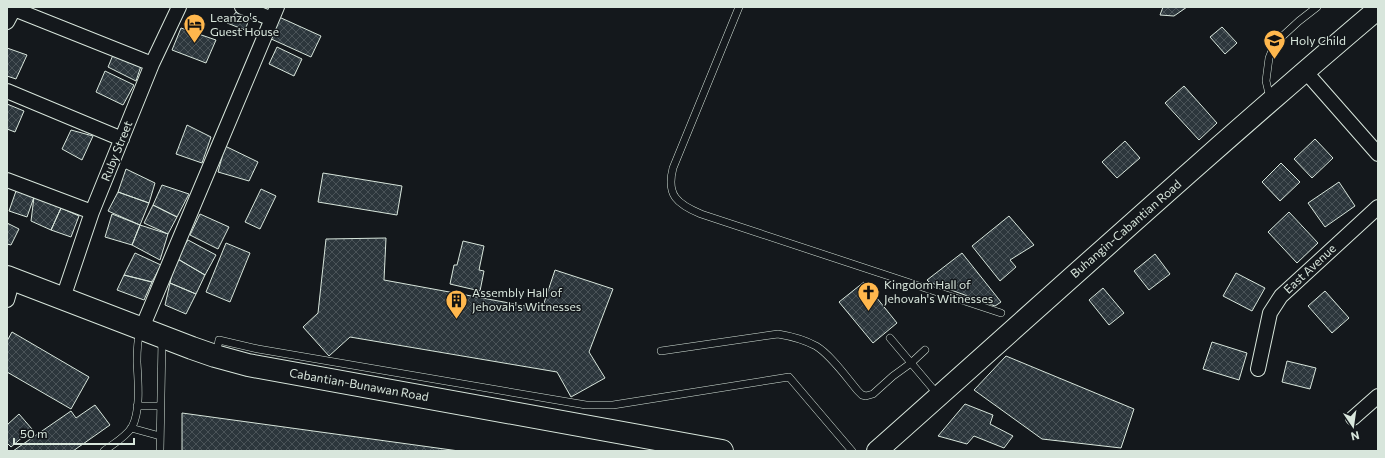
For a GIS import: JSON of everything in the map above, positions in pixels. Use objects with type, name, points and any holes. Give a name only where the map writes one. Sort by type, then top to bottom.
[{"type":"main road","name":"Buhangin-Cabantian Road","points":[[877,451],[1022,320],[1305,71],[1378,9]]},
{"type":"main road","name":"Cabantian-Bunawan Road","points":[[10,278],[215,356],[248,365],[722,451]]},
{"type":"street","name":"Ruby Street","points":[[63,298],[92,212],[152,64],[179,7]]},
{"type":"street","points":[[142,328],[275,13],[242,7]]},
{"type":"street","points":[[12,13],[152,64]]},
{"type":"street","points":[[1305,71],[1378,154]]},
{"type":"street","points":[[7,91],[122,139]]},
{"type":"street","points":[[7,180],[92,212]]},
{"type":"street","name":"East Avenue","points":[[1258,369],[1270,314],[1281,296],[1378,207]]},
{"type":"street","points":[[7,300],[10,278]]},
{"type":"street","points":[[1353,418],[1378,396]]},
{"type":"lane","points":[[739,7],[671,177],[673,194],[677,201],[686,208],[701,214],[1001,313]]},
{"type":"lane","points":[[1271,101],[1266,82],[1269,58],[1275,43],[1317,7]]},
{"type":"lane","points":[[104,451],[132,428],[137,406],[138,337],[142,328]]},
{"type":"lane","points":[[661,351],[778,334],[791,336],[816,346],[833,361],[858,392],[866,396],[873,394],[892,376],[911,363],[925,350]]},
{"type":"lane","points":[[160,451],[162,336]]},
{"type":"lane","points":[[890,338],[939,396]]},
{"type":"lane","points":[[215,356],[219,340],[266,350],[564,402],[600,406],[789,377],[852,451]]},
{"type":"lane","points":[[137,406],[160,406]]},
{"type":"lane","points":[[132,428],[160,436]]},
{"type":"building","points":[[1163,7],[1187,7],[1174,16],[1160,15]]},
{"type":"building","points":[[237,11],[250,17],[245,30],[227,23]]},
{"type":"building","points":[[279,17],[321,36],[311,57],[269,38]]},
{"type":"building","points":[[1222,27],[1237,43],[1225,54],[1210,37]]},
{"type":"building","name":"Leanzo's Guest House","points":[[181,28],[216,40],[206,63],[172,50]]},
{"type":"building","points":[[277,47],[302,59],[294,76],[269,64]]},
{"type":"building","points":[[7,48],[27,55],[16,79],[7,76]]},
{"type":"building","points":[[113,55],[141,66],[136,81],[108,67]]},
{"type":"building","points":[[105,71],[134,85],[123,105],[96,92]]},
{"type":"building","points":[[1184,86],[1217,123],[1199,140],[1165,103]]},
{"type":"building","points":[[7,104],[24,111],[15,132],[7,129]]},
{"type":"building","points":[[187,125],[211,137],[202,163],[176,154]]},
{"type":"building","points":[[71,130],[93,136],[82,160],[62,149]]},
{"type":"building","points":[[1315,139],[1333,158],[1312,178],[1294,159]]},
{"type":"building","points":[[1125,141],[1140,158],[1117,178],[1102,162]]},
{"type":"building","points":[[225,146],[258,162],[249,181],[218,172]]},
{"type":"building","points":[[1281,163],[1300,182],[1280,201],[1262,182]]},
{"type":"building","points":[[126,169],[155,183],[149,203],[118,192]]},
{"type":"building","points":[[323,173],[402,186],[397,215],[318,202]]},
{"type":"building","points":[[1339,182],[1355,206],[1325,227],[1308,203]]},
{"type":"building","points":[[162,185],[189,194],[177,217],[153,205]]},
{"type":"building","points":[[261,189],[276,196],[260,229],[245,222]]},
{"type":"building","points":[[16,191],[34,197],[27,217],[9,211]]},
{"type":"building","points":[[118,192],[149,203],[140,225],[108,211]]},
{"type":"building","points":[[34,197],[61,208],[51,230],[31,221]]},
{"type":"building","points":[[153,205],[177,217],[168,234],[144,223]]},
{"type":"building","points":[[61,208],[79,216],[71,237],[51,230]]},
{"type":"building","points":[[1289,212],[1318,243],[1297,263],[1268,232]]},
{"type":"building","points":[[112,214],[140,225],[132,245],[105,237]]},
{"type":"building","points":[[200,214],[229,227],[218,249],[190,235]]},
{"type":"building","points":[[1009,216],[1034,245],[1010,260],[1016,267],[1000,281],[972,246]]},
{"type":"building","points":[[7,223],[19,229],[11,245],[7,244]]},
{"type":"building","points":[[140,225],[168,234],[160,260],[132,245]]},
{"type":"building","name":"Assembly Hall of Jehovah's Witnesses","points":[[386,238],[384,280],[542,309],[555,270],[613,289],[589,352],[605,378],[571,397],[557,372],[350,337],[329,356],[303,327],[318,313],[326,239]]},
{"type":"building","points":[[188,240],[216,255],[205,275],[176,258]]},
{"type":"building","points":[[463,241],[484,246],[479,270],[484,271],[480,291],[450,284],[454,265],[457,265]]},
{"type":"building","points":[[226,243],[250,253],[230,302],[206,292]]},
{"type":"building","points":[[135,253],[161,265],[152,282],[124,275]]},
{"type":"building","points":[[962,253],[1001,302],[995,306],[927,280]]},
{"type":"building","points":[[1155,254],[1170,274],[1149,290],[1134,271]]},
{"type":"building","points":[[176,258],[205,275],[196,294],[170,283]]},
{"type":"building","points":[[1236,273],[1265,288],[1252,311],[1223,296]]},
{"type":"building","points":[[124,275],[152,282],[144,300],[117,290]]},
{"type":"building","name":"Kingdom Hall of Jehovah's Witnesses","points":[[864,282],[897,323],[873,343],[839,302]]},
{"type":"building","points":[[170,283],[196,294],[186,314],[165,305]]},
{"type":"building","points":[[1103,288],[1124,313],[1109,325],[1089,300]]},
{"type":"building","points":[[1325,291],[1349,318],[1332,333],[1308,306]]},
{"type":"building","points":[[12,332],[89,377],[71,409],[7,372],[7,341]]},
{"type":"building","points":[[1212,342],[1247,353],[1239,380],[1203,369]]},
{"type":"building","points":[[1006,356],[1134,409],[1121,448],[1042,439],[974,390]]},
{"type":"building","points":[[1287,361],[1316,368],[1310,389],[1282,382]]},
{"type":"building","points":[[965,404],[993,415],[990,424],[1013,436],[1004,448],[974,436],[967,444],[938,436]]},
{"type":"building","points":[[95,405],[110,425],[73,451],[13,451],[71,411],[76,418]]},
{"type":"building","points":[[182,413],[459,451],[182,451]]},
{"type":"building","points":[[19,414],[32,429],[11,447],[7,443],[7,425]]},
{"type":"place","name":"Leanzo's Guest House","points":[[194,44]]},
{"type":"place","name":"Holy Child","points":[[1275,60]]},
{"type":"place","name":"Kingdom Hall of Jehovah's Witnesses","points":[[868,312]]},
{"type":"place","name":"Assembly Hall of Jehovah's Witnesses","points":[[456,320]]}]
